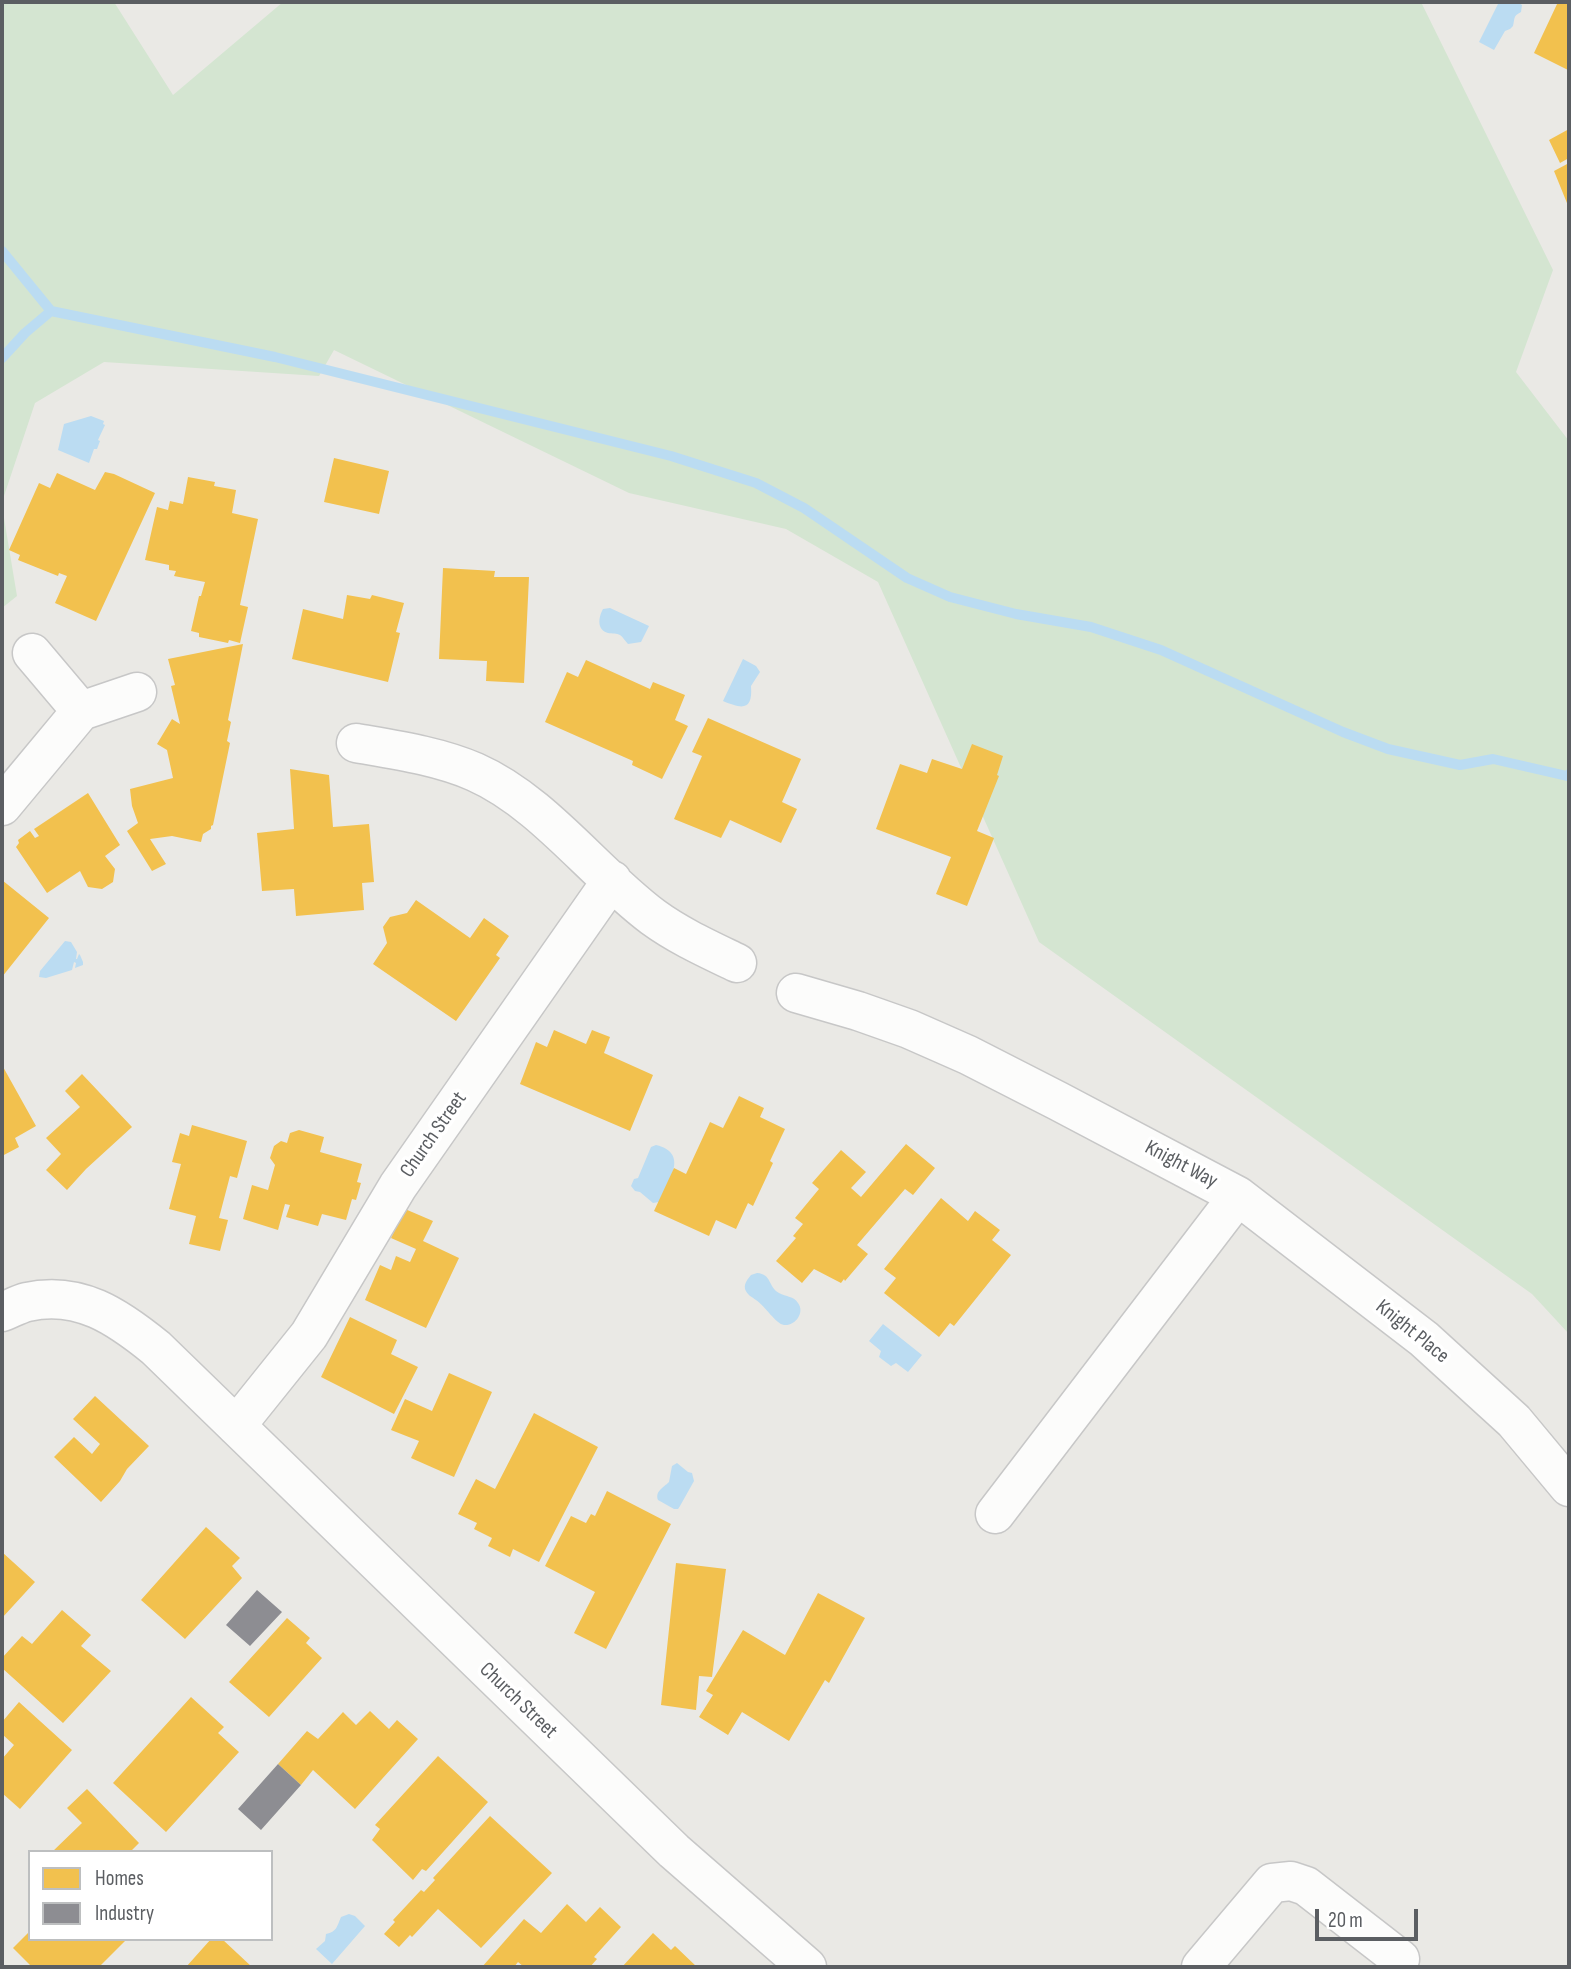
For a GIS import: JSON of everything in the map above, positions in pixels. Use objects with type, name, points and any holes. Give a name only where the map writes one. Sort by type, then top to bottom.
[{"type":"street","points":[[32,653],[80,710]]},
{"type":"street","points":[[2,806],[80,710],[137,692]]},
{"type":"street","points":[[356,743],[430,757],[476,773],[522,800],[652,916],[686,939],[737,963]]},
{"type":"street","name":"Church Street","points":[[236,1426],[309,1335],[398,1186],[612,880]]},
{"type":"street","name":"Knight Way","points":[[796,993],[909,1029],[968,1055],[1238,1196],[995,1514]]},
{"type":"street","name":"Knight Place","points":[[1238,1196],[1424,1339],[1514,1421],[1569,1488]]},
{"type":"street","name":"Church Street","points":[[2,1312],[27,1302],[60,1299],[93,1306],[128,1326],[156,1348],[674,1851],[807,1967]]},
{"type":"street","points":[[1202,1967],[1272,1883],[1291,1881],[1306,1886],[1400,1959]]},
{"type":"green space","points":[[2,2],[114,2],[173,95],[283,2],[1421,2],[1553,270],[1516,372],[1569,441],[1569,1334],[1532,1294],[1039,942],[878,582],[786,529],[629,493],[334,350],[319,376],[104,362],[35,403],[2,502]]},
{"type":"green space","points":[[2,506],[17,596],[2,608]]},
{"type":"water","points":[[1499,2],[1522,5],[1521,12],[1515,16],[1513,26],[1505,31],[1494,50],[1479,42]]},
{"type":"water","points":[[91,416],[104,421],[105,425],[89,463],[58,450],[64,424]]},
{"type":"water","points":[[610,608],[649,626],[641,642],[628,644],[620,635],[602,629],[599,620],[601,612]]},
{"type":"water","points":[[743,659],[756,666],[760,672],[751,686],[748,704],[736,706],[723,701]]},
{"type":"water","points":[[65,941],[71,942],[77,952],[76,959],[79,954],[83,965],[75,968],[74,962],[72,970],[46,978],[39,977],[40,971]]},
{"type":"water","points":[[656,1145],[672,1154],[674,1169],[659,1202],[653,1203],[631,1186],[634,1179],[638,1178],[651,1147]]},
{"type":"water","points":[[757,1273],[768,1278],[779,1293],[796,1301],[800,1314],[796,1321],[788,1325],[781,1324],[747,1293],[747,1281],[751,1275]]},
{"type":"water","points":[[883,1324],[922,1355],[908,1372],[896,1363],[891,1366],[879,1357],[881,1351],[869,1341]]},
{"type":"water","points":[[677,1463],[692,1473],[694,1481],[678,1509],[674,1509],[657,1497],[669,1482],[672,1466]]},
{"type":"water","points":[[349,1914],[365,1926],[332,1964],[316,1949],[325,1941],[326,1934],[336,1928],[341,1917]]},
{"type":"building: Homes","points":[[1558,2],[1569,2],[1568,70],[1534,53]]},
{"type":"building: Homes","points":[[1569,129],[1569,158],[1560,163],[1549,140]]},
{"type":"building: Homes","points":[[1569,163],[1569,208],[1554,171]]},
{"type":"building: Homes","points":[[334,458],[389,471],[379,514],[324,502]]},
{"type":"building: Homes","points":[[105,472],[155,493],[96,621],[55,603],[67,576],[59,573],[58,576],[18,560],[20,555],[9,550],[39,483],[50,488],[57,473],[95,490]]},
{"type":"building: Homes","points":[[188,477],[215,482],[214,486],[236,490],[232,513],[258,519],[240,605],[248,607],[240,643],[199,637],[199,633],[191,631],[205,582],[174,576],[176,571],[169,570],[169,565],[145,560],[157,507],[168,510],[170,501],[183,504]]},
{"type":"building: Homes","points":[[443,568],[495,571],[494,577],[529,577],[524,683],[486,681],[487,661],[439,659]]},
{"type":"building: Homes","points":[[347,595],[370,599],[372,595],[404,603],[388,682],[292,659],[303,609],[343,619]]},
{"type":"building: Homes","points":[[243,644],[228,720],[231,722],[227,741],[230,743],[213,825],[203,834],[201,842],[172,836],[150,839],[166,864],[152,871],[127,831],[138,823],[130,789],[173,778],[167,750],[157,744],[172,719],[180,724],[171,686],[175,685],[168,659]]},
{"type":"building: Homes","points":[[586,660],[650,689],[653,682],[685,695],[675,720],[688,726],[662,779],[632,765],[633,761],[545,722],[567,672],[578,677]]},
{"type":"building: Homes","points":[[708,718],[801,759],[782,802],[797,809],[781,843],[730,820],[721,838],[674,819],[702,756],[692,752]]},
{"type":"building: Homes","points":[[972,744],[1003,756],[997,775],[999,776],[977,831],[994,838],[967,906],[936,894],[951,857],[876,829],[900,764],[927,773],[932,759],[962,769]]},
{"type":"building: Homes","points":[[290,769],[329,775],[333,827],[369,824],[374,882],[362,883],[364,910],[296,916],[294,889],[262,891],[257,833],[294,829]]},
{"type":"building: Homes","points":[[88,793],[120,845],[105,856],[115,869],[113,882],[102,889],[88,887],[80,871],[47,893],[16,847],[18,840],[30,831],[35,838],[39,836],[34,829]]},
{"type":"building: Homes","points":[[2,880],[49,918],[2,977]]},
{"type":"building: Homes","points":[[416,900],[470,938],[484,918],[509,936],[496,955],[500,958],[456,1021],[373,964],[387,943],[383,927],[390,917],[407,913]]},
{"type":"building: Homes","points":[[554,1030],[586,1044],[592,1030],[610,1037],[604,1053],[653,1075],[630,1131],[520,1084],[536,1042],[547,1047]]},
{"type":"building: Homes","points":[[2,1065],[36,1126],[15,1138],[19,1147],[2,1156]]},
{"type":"building: Homes","points":[[82,1074],[132,1127],[67,1190],[46,1170],[61,1154],[46,1138],[80,1107],[65,1091]]},
{"type":"building: Homes","points":[[739,1096],[764,1108],[760,1117],[785,1129],[753,1206],[748,1203],[736,1229],[716,1220],[709,1236],[654,1211],[674,1168],[686,1174],[710,1122],[723,1128]]},
{"type":"building: Homes","points":[[192,1125],[247,1141],[237,1178],[230,1176],[219,1218],[228,1220],[220,1251],[189,1244],[196,1216],[169,1209],[181,1164],[172,1162],[180,1133],[189,1136]]},
{"type":"building: Homes","points":[[299,1130],[324,1137],[320,1152],[362,1164],[357,1182],[361,1183],[356,1200],[352,1199],[346,1220],[322,1214],[318,1226],[286,1217],[290,1205],[285,1204],[278,1230],[243,1219],[252,1185],[268,1190],[275,1165],[270,1158],[274,1146],[281,1141],[287,1143],[290,1133]]},
{"type":"building: Homes","points":[[906,1144],[935,1168],[913,1195],[905,1189],[857,1245],[868,1254],[845,1281],[844,1279],[841,1283],[814,1269],[802,1283],[776,1261],[796,1238],[793,1236],[803,1224],[795,1218],[819,1189],[812,1183],[841,1150],[866,1172],[851,1188],[861,1197]]},
{"type":"building: Homes","points":[[941,1198],[968,1221],[975,1211],[1000,1230],[992,1240],[1011,1255],[954,1326],[950,1323],[939,1337],[884,1293],[896,1278],[884,1269]]},
{"type":"building: Homes","points":[[405,1209],[433,1221],[423,1241],[459,1258],[426,1328],[365,1300],[380,1265],[391,1270],[396,1256],[410,1262],[416,1249],[391,1238]]},
{"type":"building: Homes","points":[[350,1317],[397,1340],[391,1354],[418,1367],[394,1414],[321,1377]]},
{"type":"building: Homes","points":[[449,1373],[492,1392],[454,1477],[411,1458],[419,1441],[391,1430],[405,1399],[432,1411]]},
{"type":"building: Homes","points":[[95,1396],[149,1446],[101,1502],[54,1457],[74,1437],[92,1454],[100,1444],[73,1419]]},
{"type":"building: Homes","points":[[534,1413],[598,1447],[539,1562],[513,1549],[510,1557],[488,1546],[492,1538],[474,1529],[477,1523],[458,1514],[476,1479],[495,1489]]},
{"type":"building: Homes","points":[[607,1491],[671,1524],[606,1649],[574,1633],[595,1592],[545,1566],[571,1516],[586,1523],[591,1514],[595,1516]]},
{"type":"building: Homes","points":[[206,1527],[240,1558],[232,1566],[242,1578],[185,1639],[141,1600]]},
{"type":"building: Homes","points":[[2,1552],[35,1582],[2,1618]]},
{"type":"building: Homes","points":[[676,1563],[726,1569],[712,1677],[699,1676],[696,1710],[661,1705]]},
{"type":"building: Homes","points":[[818,1593],[865,1618],[829,1683],[825,1680],[789,1741],[742,1712],[728,1735],[699,1717],[713,1695],[706,1691],[743,1630],[785,1655]]},
{"type":"building: Homes","points":[[62,1610],[91,1635],[81,1646],[111,1671],[63,1723],[2,1668],[2,1658],[22,1636],[32,1644]]},
{"type":"building: Homes","points":[[287,1618],[310,1638],[306,1643],[322,1658],[269,1717],[229,1682]]},
{"type":"building: Homes","points":[[191,1697],[224,1727],[218,1733],[239,1752],[166,1832],[113,1783]]},
{"type":"building: Homes","points":[[19,1702],[72,1750],[20,1809],[2,1793],[2,1759],[14,1745],[2,1734],[2,1722]]},
{"type":"building: Homes","points":[[370,1711],[389,1729],[397,1720],[418,1739],[355,1809],[313,1770],[301,1785],[278,1764],[307,1731],[318,1739],[343,1712],[356,1725]]},
{"type":"building: Homes","points":[[438,1756],[488,1802],[426,1871],[422,1869],[413,1880],[372,1840],[380,1829],[375,1825]]},
{"type":"building: Homes","points":[[87,1789],[139,1843],[132,1850],[54,1850],[82,1823],[67,1808]]},
{"type":"building: Homes","points":[[490,1816],[552,1873],[481,1948],[438,1909],[399,1947],[384,1934],[395,1922],[393,1920],[421,1890],[424,1892],[435,1880],[433,1878]]},
{"type":"building: Homes","points":[[567,1904],[586,1922],[600,1907],[621,1927],[594,1957],[597,1959],[590,1967],[524,1967],[518,1962],[514,1967],[482,1967],[524,1919],[541,1933]]},
{"type":"building: Homes","points":[[28,1933],[28,1941],[125,1941],[99,1967],[32,1967],[13,1948]]},
{"type":"building: Homes","points":[[653,1933],[671,1950],[675,1946],[697,1967],[622,1967]]},
{"type":"building: Homes","points":[[209,1941],[224,1941],[252,1967],[186,1967]]},
{"type":"building: Industry","points":[[257,1590],[282,1612],[250,1646],[226,1625]]},
{"type":"building: Industry","points":[[278,1764],[301,1785],[261,1830],[238,1809]]},
{"type":"waterway","points":[[2,251],[51,311],[275,357],[671,456],[756,483],[804,508],[907,578],[950,597],[1016,614],[1091,627],[1161,650],[1343,732],[1388,749],[1460,765],[1493,759],[1567,776],[1569,774]]},
{"type":"waterway","points":[[2,358],[25,333],[51,311]]}]
